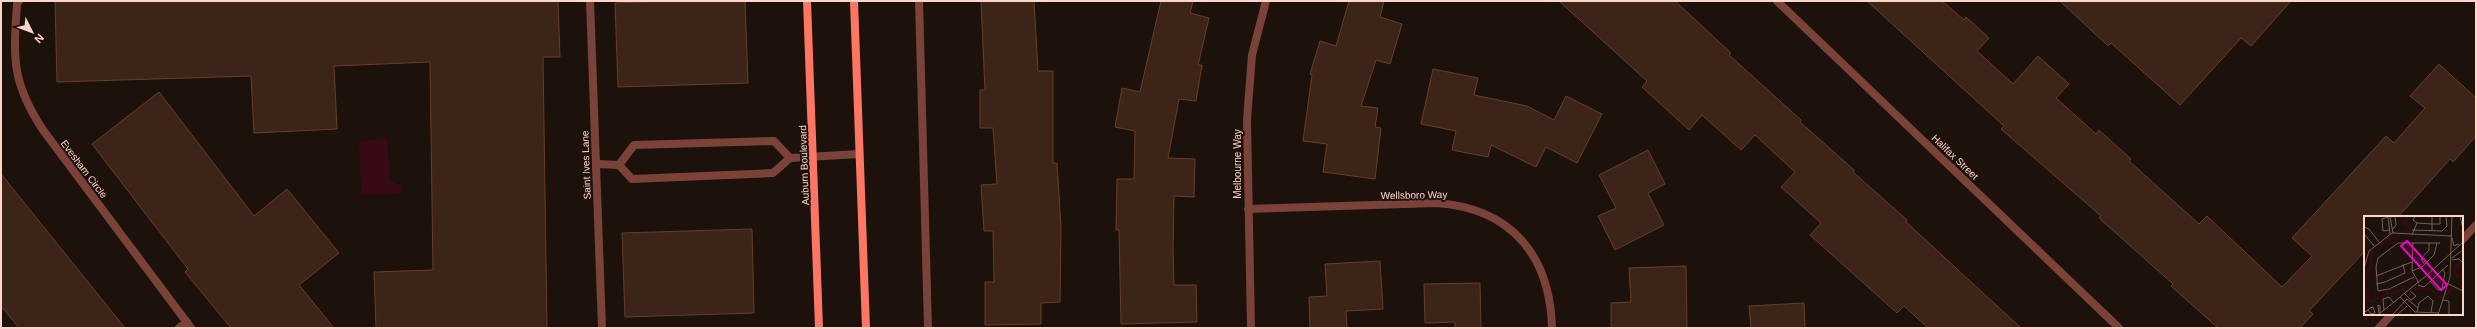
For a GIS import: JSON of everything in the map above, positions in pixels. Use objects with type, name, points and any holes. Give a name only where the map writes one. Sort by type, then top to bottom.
[{"type":"main road","name":"Auburn Boulevard","points":[[807,1],[814,157],[819,328]]},
{"type":"main road","points":[[854,1],[866,328]]},
{"type":"street","name":"Evesham Circle","points":[[19,1],[16,4],[13,51],[17,82],[28,107],[42,130],[189,325]]},
{"type":"street","name":"Saint Ives Lane","points":[[590,1],[602,328]]},
{"type":"street","points":[[919,1],[928,328]]},
{"type":"street","name":"Melbourne Way","points":[[1251,328],[1247,120],[1251,69],[1266,1]]},
{"type":"street","name":"Halifax Street","points":[[1777,1],[2119,328]]},
{"type":"street","points":[[619,165],[634,145],[642,144],[774,141],[790,158]]},
{"type":"street","points":[[596,164],[619,165],[632,179],[773,173],[790,158],[860,154]]},
{"type":"street","name":"Wellsboro Way","points":[[1248,209],[1436,204],[1456,205],[1475,209],[1493,217],[1509,227],[1535,257],[1549,293],[1552,328]]},
{"type":"street","points":[[2463,239],[2476,225]]},
{"type":"street","points":[[2379,328],[2391,315]]},
{"type":"street","points":[[179,328],[189,325]]},
{"type":"shaded area","points":[[387,138],[390,180],[401,186],[401,194],[361,195],[359,141]]},
{"type":"building","points":[[55,1],[558,1],[560,57],[543,57],[547,328],[376,328],[374,272],[433,270],[430,62],[334,66],[337,129],[254,133],[251,76],[57,82]]},
{"type":"building","points":[[745,1],[748,83],[618,87],[615,3]]},
{"type":"building","points":[[981,1],[1034,1],[1038,71],[1053,71],[1053,163],[1057,163],[1061,227],[1060,302],[1041,303],[1041,324],[985,325],[985,282],[994,282],[993,231],[984,231],[981,185],[997,184],[993,128],[980,128],[980,90],[985,90]]},
{"type":"building","points":[[1161,1],[1193,1],[1190,13],[1209,18],[1198,65],[1202,65],[1196,101],[1179,99],[1168,158],[1195,159],[1194,197],[1174,196],[1173,250],[1174,285],[1196,285],[1197,322],[1121,324],[1119,230],[1116,230],[1117,179],[1134,179],[1135,131],[1115,127],[1122,88],[1140,92]]},
{"type":"building","points":[[1349,1],[1384,1],[1380,17],[1402,24],[1390,64],[1376,60],[1361,106],[1378,108],[1375,127],[1381,128],[1375,179],[1323,172],[1327,144],[1303,141],[1312,75],[1310,74],[1320,41],[1336,46]]},
{"type":"building","points":[[1559,1],[1675,1],[1731,53],[1729,55],[1801,120],[1800,122],[1854,170],[1853,172],[1907,220],[1906,222],[2021,328],[1928,328],[1904,306],[1897,313],[1810,235],[1821,223],[1781,187],[1795,172],[1755,135],[1741,150],[1702,115],[1689,130],[1642,87],[1647,81]]},
{"type":"building","points":[[1867,1],[1942,1],[1964,20],[1966,17],[1989,38],[1977,51],[2013,84],[2038,56],[2069,84],[2056,98],[2096,134],[2099,130],[2131,159],[2129,161],[2199,224],[2207,216],[2282,287],[2312,256],[2292,238],[2386,136],[2394,143],[2425,108],[2410,96],[2439,64],[2476,98],[2476,136],[2453,162],[2450,159],[2399,216],[2364,216],[2364,252],[2309,311],[2313,314],[2300,328],[2218,328],[2171,286],[2173,284],[2099,218],[2101,216],[2001,129],[2004,126]]},
{"type":"building","points":[[2060,1],[2291,1],[2251,46],[2241,38],[2180,105],[2111,43],[2108,46]]},
{"type":"building","points":[[1433,69],[1478,78],[1474,95],[1527,106],[1554,120],[1566,96],[1602,114],[1577,163],[1546,147],[1536,167],[1491,145],[1488,157],[1452,150],[1456,131],[1421,124]]},
{"type":"building","points":[[159,92],[254,216],[287,189],[339,253],[299,285],[334,328],[231,328],[185,272],[188,269],[92,144]]},
{"type":"building","points":[[1648,150],[1665,184],[1648,193],[1664,225],[1615,250],[1598,216],[1616,208],[1599,175]]},
{"type":"building","points":[[1,174],[125,328],[19,328],[1,306]]},
{"type":"building","points":[[752,229],[754,313],[625,317],[622,233]]},
{"type":"building","points":[[1380,261],[1383,309],[1346,311],[1347,328],[1310,328],[1309,297],[1327,296],[1325,264]]},
{"type":"building","points":[[1686,266],[1687,328],[1611,328],[1611,303],[1631,302],[1629,268]]},
{"type":"building","points":[[1480,283],[1481,328],[1455,328],[1455,322],[1425,323],[1424,284]]},
{"type":"building","points":[[1804,303],[1805,328],[1751,328],[1749,306]]}]
